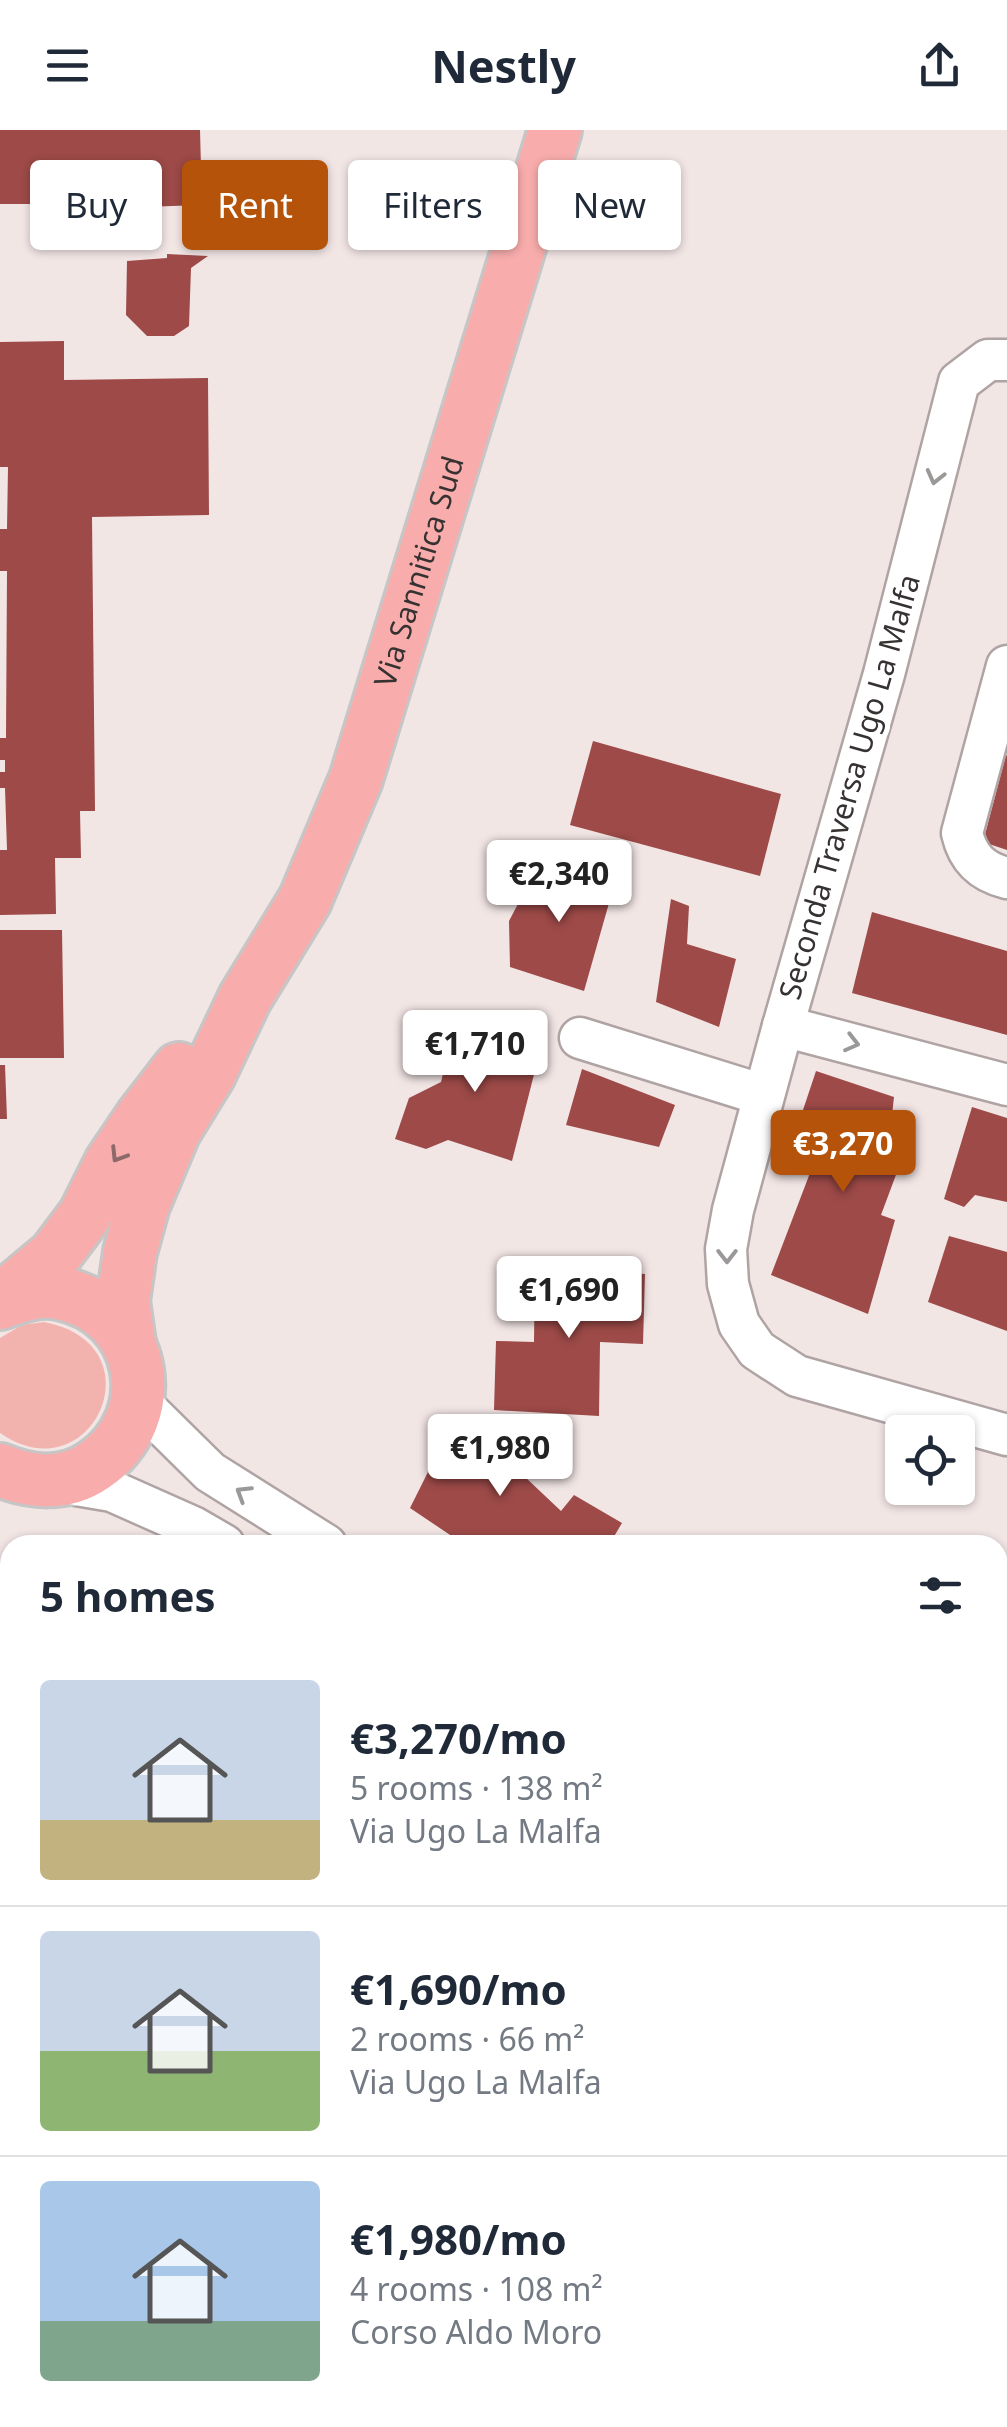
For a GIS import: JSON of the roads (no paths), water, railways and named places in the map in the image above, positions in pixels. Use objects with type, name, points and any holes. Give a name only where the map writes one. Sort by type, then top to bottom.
[{"type":"main road","name":"Via Sannitica Sud","points":[[139,1402],[139,1372],[122,1301],[143,1206],[174,1131],[208,1074],[245,998],[305,900],[356,779],[556,130]]},
{"type":"main road","name":"Via Sannitica Sud","points":[[0,1302],[55,1255],[84,1215],[142,1118],[179,1069],[245,998]]},
{"type":"main road","points":[[0,1302],[26,1294],[57,1292],[86,1301],[111,1318],[129,1343]]},
{"type":"main road","points":[[0,1470],[21,1478],[53,1481],[84,1473],[110,1455],[128,1431],[139,1402]]},
{"type":"street","name":"Seconda Traversa Ugo La Malfa","points":[[1007,360],[988,360],[959,382],[884,674],[783,1026],[1007,1085]]},
{"type":"street","points":[[1007,666],[962,833],[966,851],[987,873],[1007,878]]},
{"type":"street","points":[[783,1026],[726,1249],[728,1284],[739,1324],[758,1350],[797,1376],[1007,1435]]},
{"type":"street","points":[[580,1038],[763,1095]]},
{"type":"street","points":[[139,1402],[210,1472],[310,1535]]},
{"type":"street","points":[[53,1481],[112,1491],[208,1535]]}]
